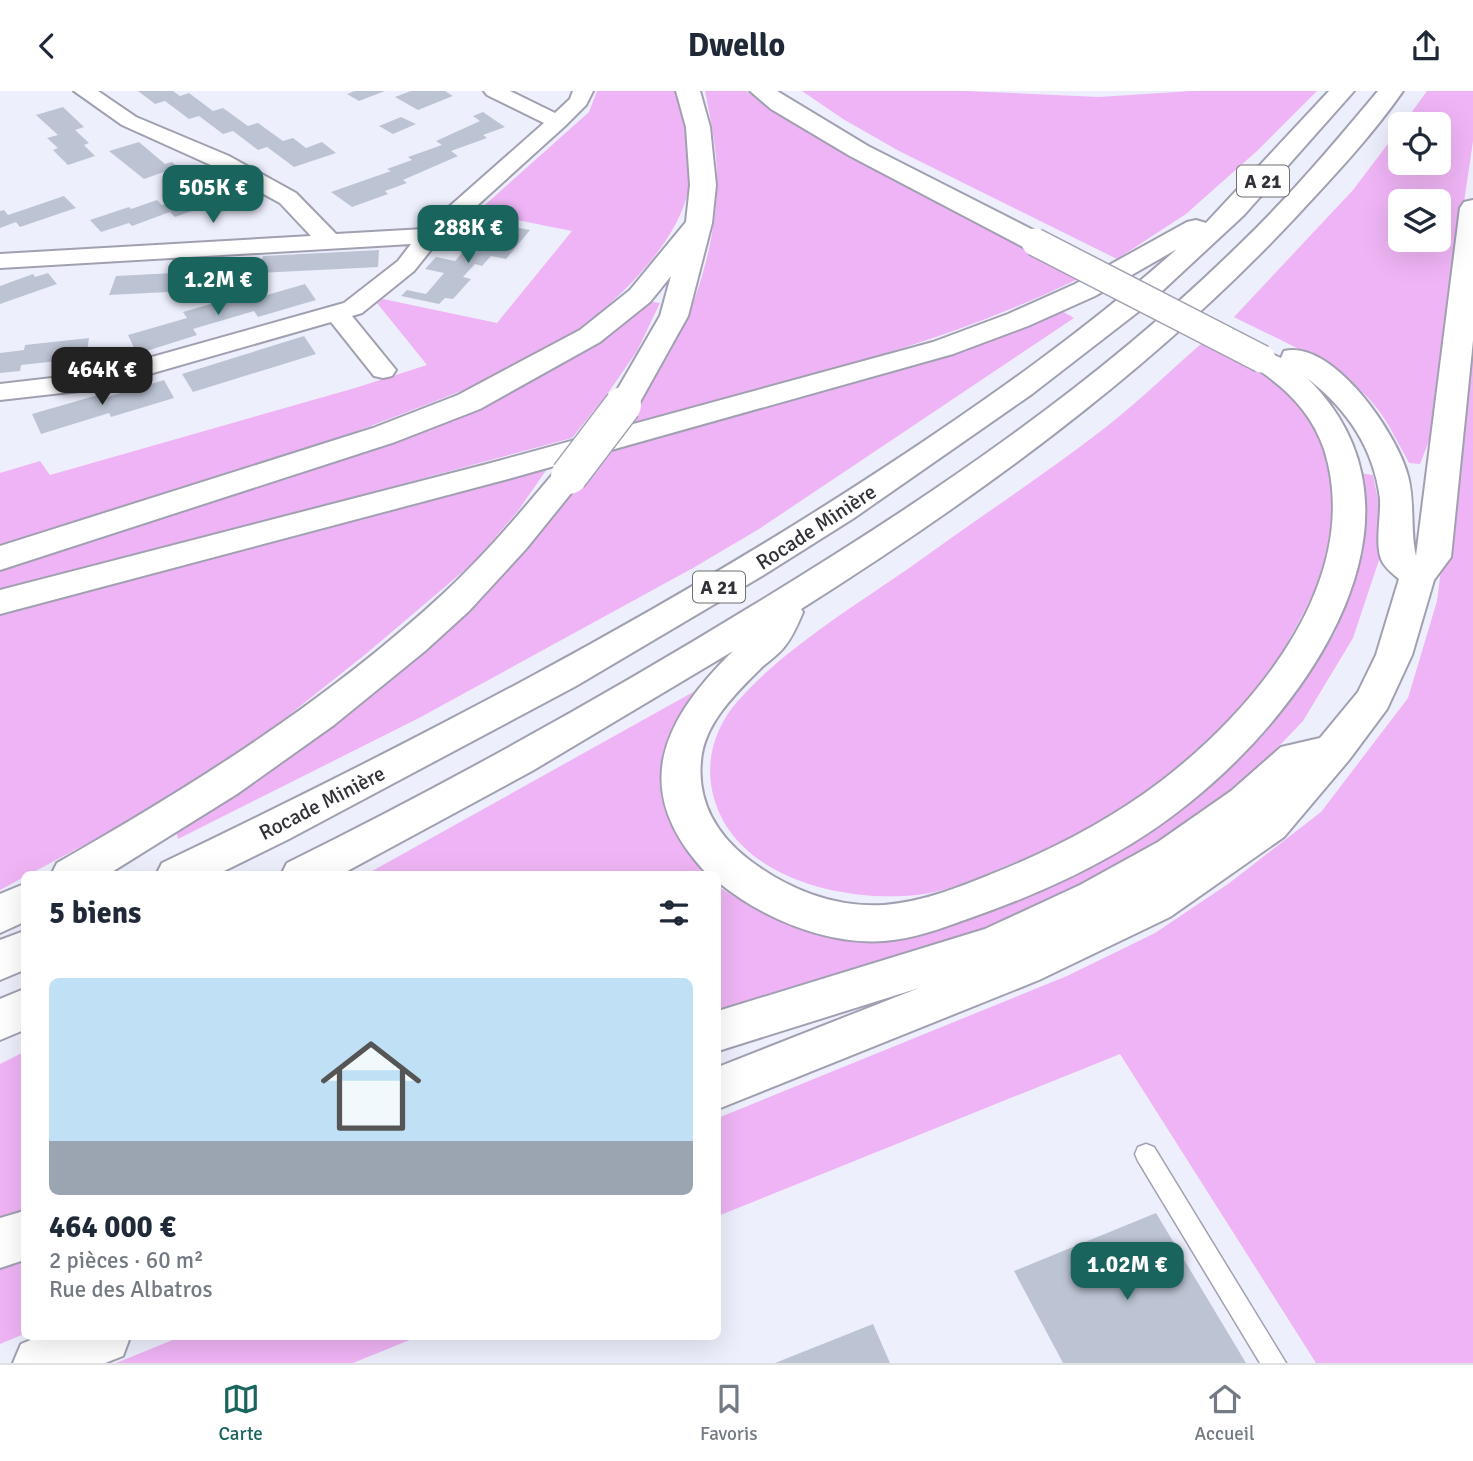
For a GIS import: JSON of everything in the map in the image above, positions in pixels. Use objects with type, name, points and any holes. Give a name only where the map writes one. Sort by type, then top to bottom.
[{"type":"highway","points":[[79,871],[160,825],[296,732],[382,667],[456,602],[513,543],[569,476],[624,404],[674,316],[699,223],[704,185],[698,127],[688,91]]},
{"type":"highway","points":[[762,91],[779,104],[859,151],[1043,237]]},
{"type":"highway","points":[[793,91],[876,144],[1043,237],[1271,354],[1305,363],[1333,383],[1368,419],[1384,452],[1396,495],[1398,558],[1417,577]]},
{"type":"highway","name":"Rocade Minière","points":[[185,871],[501,712],[752,568],[883,485],[1098,331],[1167,274],[1263,181],[1342,91]]},
{"type":"highway","name":"A 21","points":[[310,871],[531,753],[793,598],[916,518],[1043,429],[1150,343],[1256,247],[1292,209],[1391,91]]},
{"type":"highway","points":[[721,1087],[1023,967],[1155,905],[1270,826],[1335,750],[1374,699],[1394,655],[1417,577],[1434,557],[1473,208]]},
{"type":"highway","points":[[0,558],[384,435],[469,402],[590,336],[640,296],[699,223]]},
{"type":"highway","points":[[0,602],[497,472],[943,348],[1018,320],[1085,290],[1192,228],[1214,228]]},
{"type":"highway","points":[[793,598],[773,636],[749,658],[701,713],[685,741],[680,767],[685,801],[699,832],[719,859],[746,883],[775,901],[819,915],[870,923],[911,918],[955,906],[1018,883],[1119,832],[1172,796],[1265,710],[1297,662],[1337,584],[1348,538],[1350,504],[1346,472],[1337,439],[1323,412],[1271,354]]},
{"type":"highway","points":[[721,1030],[998,943],[1095,897],[1172,854],[1245,801],[1295,757],[1335,750]]},
{"type":"highway","points":[[0,915],[21,904]]},
{"type":"highway","points":[[0,961],[21,950]]},
{"type":"highway","points":[[0,1020],[21,1010]]},
{"type":"highway","points":[[0,1243],[21,1237]]},
{"type":"highway","points":[[40,1363],[97,1340]]},
{"type":"street","points":[[494,91],[558,123]]},
{"type":"street","points":[[0,392],[97,381],[353,308],[406,267],[430,236],[558,123],[579,101],[583,91]]},
{"type":"street","points":[[88,92],[129,121],[221,161],[288,198],[328,240]]},
{"type":"street","points":[[0,261],[430,236]]},
{"type":"street","points":[[337,313],[383,370]]},
{"type":"lane","points":[[1146,1154],[1274,1363]]},
{"type":"shaded area","points":[[597,91],[677,91],[687,141],[689,180],[681,212],[656,254],[621,293],[583,326],[546,351],[506,371],[353,433],[0,547],[0,473],[40,461],[50,475],[427,365],[377,303],[383,299],[497,323],[572,231],[477,212],[589,112]]},
{"type":"shaded area","points":[[705,91],[746,91],[848,155],[1080,278],[1025,303],[912,345],[621,426],[674,345],[694,301],[704,269],[714,219],[717,174],[714,138]]},
{"type":"shaded area","points":[[802,91],[966,91],[1099,97],[1192,91],[1317,91],[1257,151],[1186,214],[1117,259],[899,151],[843,119]]},
{"type":"shaded area","points":[[1427,91],[1473,91],[1473,141],[1429,441],[1420,464],[1409,463],[1382,415],[1352,383],[1314,358],[1234,317],[1353,190],[1388,144],[1388,175],[1451,175],[1451,112],[1412,112]]},
{"type":"shaded area","points":[[648,301],[660,303],[637,351],[572,438],[0,593],[0,566],[383,442]]},
{"type":"shaded area","points":[[1060,310],[1074,318],[759,529],[419,718],[178,839],[175,828],[510,563],[556,513],[598,454],[914,363]]},
{"type":"shaded area","points":[[1473,321],[1473,1363],[1316,1363],[1120,1054],[721,1215],[721,1117],[1067,976],[1155,933],[1228,884],[1321,812],[1408,698],[1437,601]]},
{"type":"shaded area","points":[[1201,344],[1278,384],[1304,407],[1320,442],[1332,490],[1334,522],[1329,554],[1323,571],[1294,630],[1251,703],[1225,730],[1167,779],[1103,820],[1036,853],[939,891],[886,896],[854,894],[821,887],[790,877],[761,861],[738,841],[720,815],[710,773],[715,740],[724,720],[737,702],[800,644],[1107,426]]},
{"type":"shaded area","points":[[549,466],[518,511],[473,563],[279,723],[168,800],[35,871],[21,871],[21,879],[0,890],[0,614]]},
{"type":"shaded area","points":[[1359,473],[1373,475],[1379,505],[1380,557],[1353,638],[1303,721],[1235,792],[1163,845],[992,930],[721,1014],[721,888],[758,911],[818,930],[1148,832],[1217,780],[1282,711],[1335,633],[1363,554],[1366,505]]},
{"type":"shaded area","points":[[695,691],[703,694],[670,737],[664,767],[709,871],[372,871]]},
{"type":"shaded area","points":[[21,1054],[21,1219],[0,1226],[0,1064]]},
{"type":"shaded area","points":[[21,1258],[21,1335],[0,1344],[0,1265]]},
{"type":"shaded area","points":[[173,1340],[410,1340],[353,1363],[116,1363]]},
{"type":"building","points":[[138,91],[173,91],[180,96],[189,93],[213,111],[223,108],[248,126],[258,123],[283,141],[293,138],[306,148],[322,142],[336,153],[294,167],[267,147],[258,150],[233,131],[223,134],[199,116],[189,119],[165,101],[155,104]]},
{"type":"building","points":[[355,91],[385,91],[359,101],[347,94]]},
{"type":"building","points":[[411,91],[445,91],[453,96],[418,110],[395,97]]},
{"type":"building","points":[[63,107],[84,127],[75,130],[89,143],[84,145],[95,156],[68,165],[53,150],[58,148],[47,138],[58,135],[36,115]]},
{"type":"building","points":[[483,112],[505,127],[483,135],[487,138],[451,151],[458,156],[403,180],[407,183],[385,191],[388,194],[352,207],[331,192],[391,171],[387,169],[412,160],[408,157],[442,145],[436,141],[480,121],[473,116]]},
{"type":"building","points":[[401,117],[416,124],[393,134],[379,126]]},
{"type":"building","points":[[139,142],[165,164],[172,162],[178,167],[144,179],[109,151]]},
{"type":"building","points":[[230,186],[243,197],[206,210],[203,207],[175,217],[170,212],[132,226],[129,223],[101,232],[90,220],[157,200],[162,205]]},
{"type":"building","points":[[64,196],[76,208],[20,227],[16,222],[0,228],[0,211],[4,210],[8,215]]},
{"type":"building","points":[[502,225],[530,230],[506,259],[491,256],[482,266],[475,264],[463,277],[471,279],[453,299],[445,298],[439,304],[401,296],[407,290],[426,294],[444,273],[425,269],[436,257],[455,261],[464,251],[476,253]]},
{"type":"building","points":[[379,250],[378,267],[259,273],[263,256]]},
{"type":"building","points":[[237,263],[233,281],[172,285],[169,292],[109,295],[116,276],[174,273],[176,267]]},
{"type":"building","points":[[48,273],[57,284],[0,304],[0,286],[33,274],[35,277]]},
{"type":"building","points":[[305,284],[316,300],[258,317],[254,311],[193,329],[197,335],[137,354],[128,335],[187,318],[183,312],[242,295],[246,301]]},
{"type":"building","points":[[304,336],[316,354],[193,392],[182,374]]},
{"type":"building","points":[[89,338],[86,358],[21,365],[20,371],[0,373],[0,353],[24,350],[25,345]]},
{"type":"building","points":[[164,380],[174,398],[111,417],[109,413],[41,434],[32,414],[98,395],[101,399]]},
{"type":"building","points":[[1156,1213],[1246,1363],[1063,1363],[1014,1271]]},
{"type":"building","points":[[873,1324],[890,1363],[775,1363]]}]
